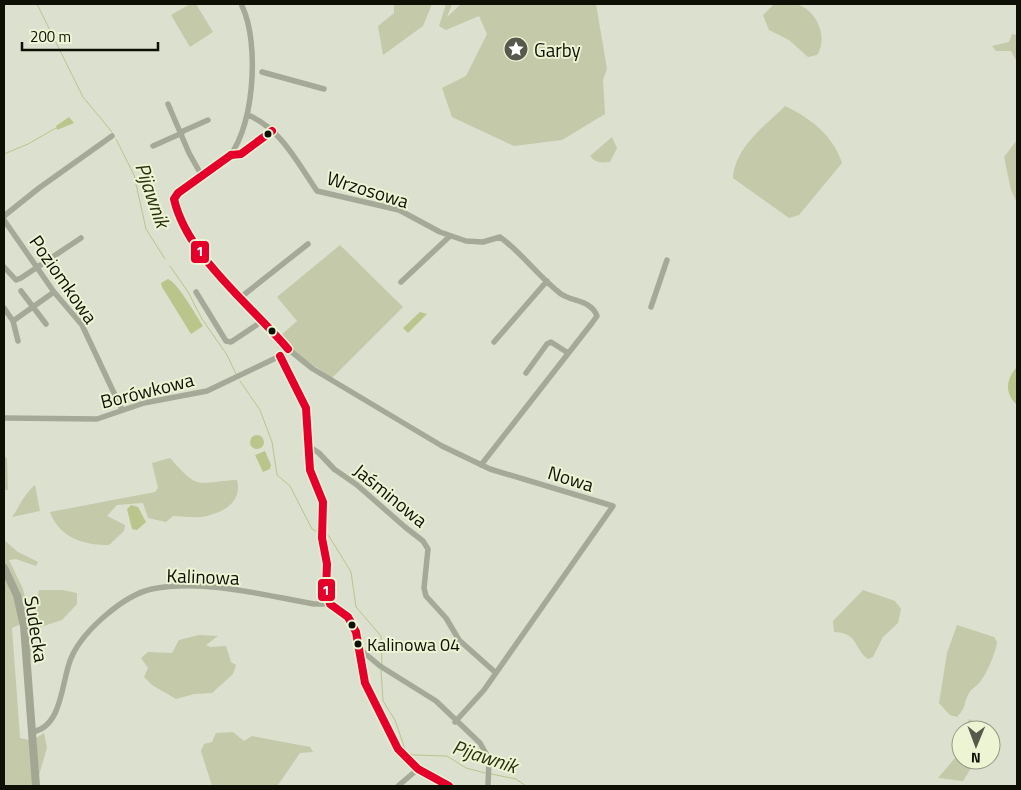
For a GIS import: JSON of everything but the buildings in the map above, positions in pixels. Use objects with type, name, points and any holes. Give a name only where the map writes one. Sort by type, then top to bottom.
[{"type":"main road","name":"Sudecka","points":[[4,568],[17,595],[22,618],[36,786]]},
{"type":"street","points":[[168,104],[202,176],[231,154],[248,114],[253,60],[250,32],[242,6]]},
{"type":"street","points":[[262,72],[324,90]]},
{"type":"street","name":"Wrzosowa","points":[[248,114],[262,121],[278,135],[316,191],[400,210],[450,236],[473,243],[500,237],[564,296],[585,303],[596,314],[597,316],[481,464]]},
{"type":"street","points":[[153,146],[208,120]]},
{"type":"street","points":[[231,154],[241,154],[272,131]]},
{"type":"street","points":[[4,216],[39,188],[112,136]]},
{"type":"street","name":"Nowa","points":[[202,176],[176,194],[174,199],[175,210],[193,241],[288,349],[325,376],[442,446],[501,473],[614,506],[496,673],[455,722]]},
{"type":"street","name":"Poziomkowa","points":[[4,220],[54,292],[82,326],[122,410]]},
{"type":"street","points":[[401,282],[450,236]]},
{"type":"street","points":[[4,268],[16,280],[38,268],[81,238]]},
{"type":"street","points":[[241,297],[308,244]]},
{"type":"street","points":[[651,307],[667,260]]},
{"type":"street","points":[[494,342],[547,281]]},
{"type":"street","points":[[22,291],[46,324]]},
{"type":"street","points":[[13,321],[54,292]]},
{"type":"street","points":[[196,292],[226,341],[231,342],[264,320]]},
{"type":"street","points":[[4,308],[13,321],[18,341]]},
{"type":"street","points":[[526,373],[547,344],[551,342],[568,353]]},
{"type":"street","name":"Borówkowa","points":[[4,418],[51,417],[89,420],[144,403],[207,391],[280,356],[288,349]]},
{"type":"street","points":[[280,356],[306,408],[308,423],[307,449],[310,470],[323,502],[322,538],[327,564],[326,589],[330,604],[348,617],[356,632],[361,650],[363,676],[398,749],[418,769],[449,786]]},
{"type":"street","name":"Jaśminowa","points":[[307,449],[313,449],[319,453],[334,469],[423,541],[428,549],[424,588],[426,596],[446,618],[459,640],[496,673]]},
{"type":"street","name":"Kalinowa","points":[[32,732],[45,727],[62,700],[66,671],[79,644],[95,625],[143,592],[175,587],[213,587],[314,604],[330,604]]},
{"type":"street","points":[[361,650],[382,668],[436,701],[484,749],[489,760],[490,774],[488,786]]},
{"type":"street","points":[[398,786],[418,769]]},
{"type":"shaded area","points":[[190,4],[196,4],[213,32],[190,47],[171,15]]},
{"type":"shaded area","points":[[394,4],[432,4],[423,26],[383,55],[378,26],[394,13]]},
{"type":"shaded area","points":[[446,4],[452,4],[447,17],[461,4],[596,4],[607,69],[603,80],[605,114],[562,140],[514,146],[452,117],[442,88],[466,76],[487,34],[479,16],[446,30],[439,26]]},
{"type":"shaded area","points":[[774,4],[795,4],[809,11],[821,32],[822,40],[817,55],[808,57],[789,40],[769,30],[763,15]]},
{"type":"shaded area","points":[[1012,34],[1017,35],[1017,62],[1011,51],[996,51],[992,46],[1009,42]]},
{"type":"shaded area","points":[[785,106],[820,128],[833,144],[842,163],[799,215],[789,218],[733,178],[735,167],[745,147]]},
{"type":"shaded area","points":[[69,117],[74,123],[57,130],[56,126]]},
{"type":"shaded area","points":[[612,137],[617,148],[610,162],[594,160],[590,156]]},
{"type":"shaded area","points":[[1017,140],[1017,203],[1011,190],[1004,157]]},
{"type":"shaded area","points":[[340,245],[403,307],[332,378],[290,349],[280,336],[297,321],[277,297]]},
{"type":"shaded area","points":[[168,279],[181,292],[203,326],[191,334],[162,287],[161,283]]},
{"type":"shaded area","points":[[420,312],[427,314],[408,333],[403,328]]},
{"type":"shaded area","points":[[1017,367],[1017,405],[1010,396],[1008,386],[1011,376]]},
{"type":"shaded area","points":[[257,435],[262,437],[264,442],[262,447],[257,449],[252,447],[250,442],[252,437]]},
{"type":"shaded area","points":[[265,451],[271,465],[270,469],[263,472],[255,455]]},
{"type":"shaded area","points":[[4,455],[7,459],[8,490],[4,490]]},
{"type":"shaded area","points":[[170,458],[187,476],[199,483],[237,480],[237,495],[234,501],[216,513],[198,517],[173,516],[166,522],[148,518],[143,503],[117,505],[107,516],[125,525],[124,531],[109,545],[90,544],[74,538],[66,534],[54,521],[50,512],[155,492],[158,488],[152,463]]},
{"type":"shaded area","points":[[35,485],[40,511],[12,517],[25,496]]},
{"type":"shaded area","points":[[131,505],[138,507],[146,522],[137,530],[132,529],[127,509]]},
{"type":"shaded area","points":[[4,540],[18,552],[38,562],[36,566],[16,559],[9,560],[23,589],[30,618],[37,617],[35,608],[39,590],[63,590],[77,593],[77,604],[62,620],[34,629],[30,661],[26,618],[20,591],[4,562]]},
{"type":"shaded area","points":[[4,571],[9,580],[21,624],[12,628],[20,738],[29,740],[33,786],[4,786]]},
{"type":"shaded area","points":[[863,590],[895,601],[901,609],[898,623],[883,637],[873,657],[868,659],[863,655],[852,638],[842,633],[834,632],[833,621]]},
{"type":"shaded area","points":[[957,625],[994,637],[997,642],[993,657],[985,674],[967,696],[963,710],[957,717],[950,715],[939,703],[947,653]]},
{"type":"shaded area","points":[[199,635],[218,636],[206,645],[210,647],[226,646],[231,662],[236,665],[233,674],[212,693],[194,694],[176,699],[152,685],[144,677],[148,668],[141,658],[148,652],[172,653],[179,640]]},
{"type":"shaded area","points":[[233,732],[244,741],[252,736],[310,747],[313,752],[300,753],[278,785],[212,786],[201,751],[204,744],[212,742],[216,733]]},
{"type":"shaded area","points":[[44,733],[47,748],[39,775],[36,738]]},
{"type":"shaded area","points":[[951,763],[951,770],[970,770],[963,781],[938,778]]},
{"type":"waterway","name":"Pijawnik","points":[[37,4],[83,97],[112,132]]},
{"type":"waterway","points":[[4,154],[28,144],[56,128]]},
{"type":"waterway","name":"Pijawnik","points":[[116,139],[134,175],[146,229],[165,259]]},
{"type":"waterway","name":"Pijawnik","points":[[170,266],[188,292],[202,319],[227,355],[236,374]]},
{"type":"waterway","name":"Pijawnik","points":[[240,381],[260,410],[272,442],[277,475],[290,486],[312,529],[318,532]]},
{"type":"waterway","name":"Pijawnik","points":[[325,535],[329,536],[351,572],[356,607],[381,636],[382,664]]},
{"type":"waterway","name":"Pijawnik","points":[[381,670],[383,701],[395,720],[406,752],[414,755],[447,756],[466,768],[485,773]]},
{"type":"waterway","name":"Pijawnik","points":[[491,774],[516,779],[526,786]]},
{"type":"transit line","name":"1","points":[[231,155],[241,154],[272,131]]},
{"type":"transit line","name":"1","points":[[231,155],[178,193],[174,199],[181,220],[206,260],[288,349]]},
{"type":"transit line","name":"1","points":[[280,356],[306,408],[310,470],[323,502],[322,538],[327,564],[326,589],[330,604],[348,617],[356,632],[365,683],[398,749],[418,769],[449,786]]},
{"type":"place","name":"Garby","points":[[516,49]]},
{"type":"place","name":"Kalinowa 04","points":[[358,644]]}]
